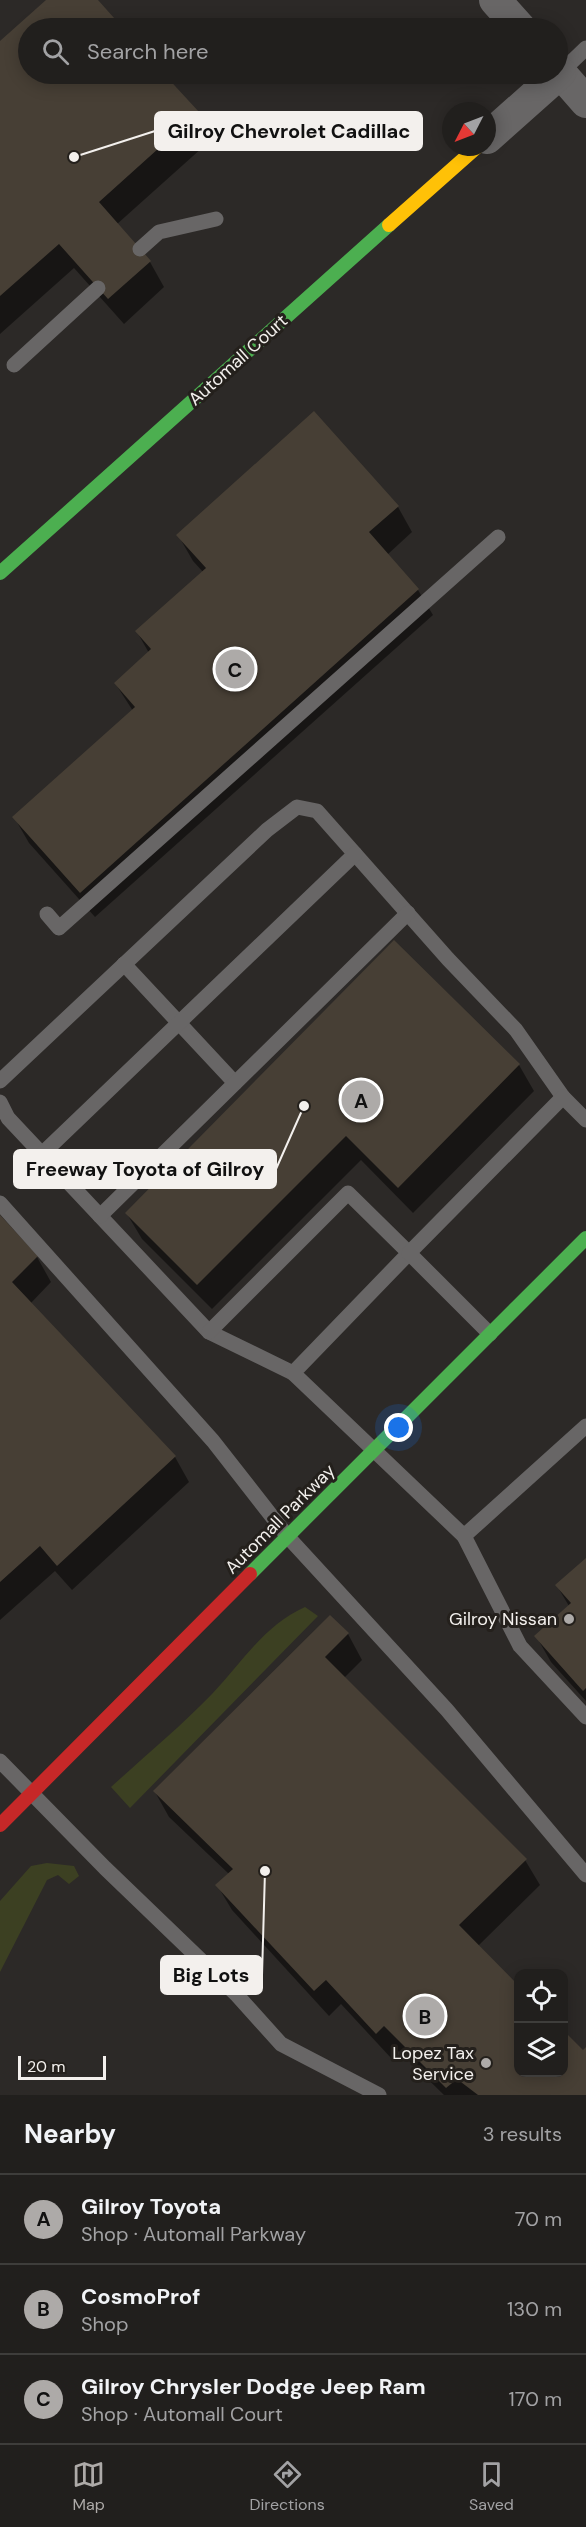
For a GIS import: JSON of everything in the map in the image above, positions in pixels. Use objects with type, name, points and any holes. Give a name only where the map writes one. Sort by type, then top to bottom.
[{"type":"street","points":[[495,0],[511,18]]},
{"type":"street","points":[[568,81],[586,102]]},
{"type":"street","points":[[496,130],[545,84]]},
{"type":"street","name":"Automall Court","points":[[0,573],[467,156]]},
{"type":"street","name":"Automall Parkway","points":[[0,1825],[490,1334],[583,1248]]},
{"type":"lane","points":[[568,63],[586,48]]},
{"type":"lane","points":[[140,249],[159,232],[216,219]]},
{"type":"lane","points":[[14,365],[98,288]]},
{"type":"lane","points":[[47,914],[59,928],[498,537]]},
{"type":"lane","points":[[0,1081],[267,830],[297,807],[317,811],[516,1030],[563,1097],[586,1120]]},
{"type":"lane","points":[[42,1154],[355,854]]},
{"type":"lane","points":[[100,1216],[408,913]]},
{"type":"lane","points":[[124,964],[235,1083]]},
{"type":"lane","points":[[293,1373],[563,1097]]},
{"type":"lane","points":[[0,1102],[8,1118],[209,1332],[293,1373],[464,1536],[519,1646],[586,1718]]},
{"type":"lane","points":[[209,1332],[348,1193],[490,1334]]},
{"type":"lane","points":[[0,1203],[213,1441],[288,1537],[447,1710],[586,1875]]},
{"type":"lane","points":[[464,1536],[586,1426]]},
{"type":"lane","points":[[0,1761],[236,1994],[281,2044],[379,2095]]},
{"type":"green space","points":[[305,1607],[318,1616],[130,1808],[111,1787],[200,1706],[265,1634]]},
{"type":"green space","points":[[47,1863],[74,1866],[79,1876],[69,1884],[58,1875],[47,1880],[0,1972],[0,1901],[31,1866]]},
{"type":"building","points":[[46,0],[98,0],[114,18],[26,18]]},
{"type":"building","points":[[18,25],[18,84],[173,84],[199,112],[99,202],[151,261],[108,299],[59,244],[0,296],[0,41]]},
{"type":"building","points":[[314,411],[399,506],[369,532],[419,589],[80,893],[12,817],[135,707],[114,683],[151,649],[135,631],[206,568],[176,535]]},
{"type":"building","points":[[394,940],[520,1064],[398,1188],[346,1136],[197,1285],[125,1213]]},
{"type":"building","points":[[0,1215],[38,1256],[12,1282],[176,1456],[57,1566],[40,1546],[0,1582]]},
{"type":"building","name":"Gilroy Nissan","points":[[586,1558],[586,1688],[583,1691],[534,1636],[571,1603],[555,1585]]},
{"type":"building","points":[[330,1615],[349,1633],[325,1657],[527,1859],[459,1925],[514,1981],[514,2077],[568,2077],[568,2035],[583,2050],[586,2047],[586,2095],[478,2095],[457,2079],[446,2088],[384,2026],[376,2034],[326,1980],[314,1991],[215,1885],[233,1869],[153,1791]]},
{"type":"traffic: fast","points":[[0,573],[389,225]]},
{"type":"traffic: fast","points":[[250,1574],[586,1238]]},
{"type":"traffic: slow","points":[[389,225],[467,156]]},
{"type":"traffic: jam","points":[[0,1825],[250,1574]]},
{"type":"place","name":"Gilroy Chevrolet Cadillac","points":[[74,157]]},
{"type":"place","name":"Gilroy Chrysler Dodge Jeep Ram","points":[[235,669]]},
{"type":"place","name":"Gilroy Toyota","points":[[361,1100]]},
{"type":"place","name":"Freeway Toyota of Gilroy","points":[[304,1106]]},
{"type":"place","name":"Gilroy Nissan","points":[[569,1619]]},
{"type":"place","name":"Big Lots","points":[[265,1871]]},
{"type":"place","name":"CosmoProf","points":[[425,2016]]},
{"type":"place","name":"Lopez Tax Service","points":[[486,2063]]}]
